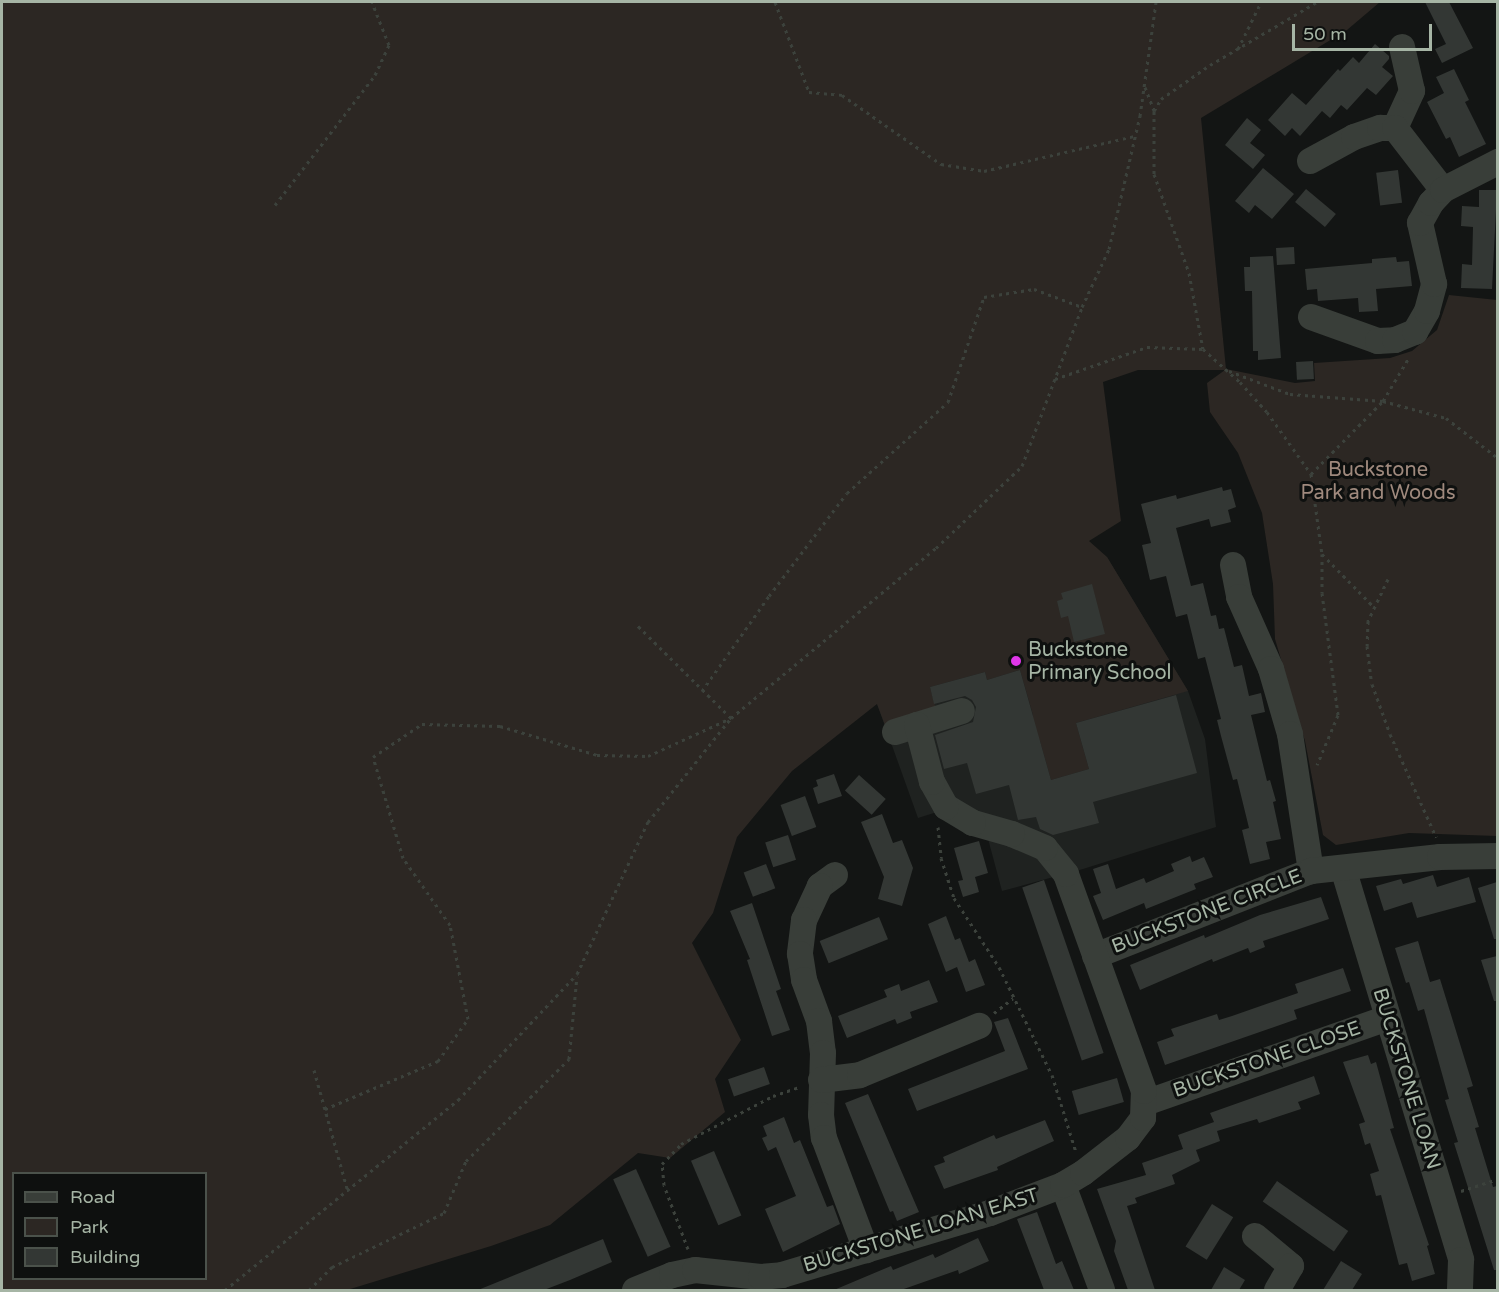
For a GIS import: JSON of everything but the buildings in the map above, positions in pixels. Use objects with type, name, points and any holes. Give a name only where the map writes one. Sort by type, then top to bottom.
[{"type":"street","points":[[1395,128],[1412,92],[1402,47]]},
{"type":"street","points":[[1310,161],[1354,137],[1380,128],[1395,128]]},
{"type":"street","points":[[1395,128],[1443,190]]},
{"type":"street","points":[[1311,317],[1378,341],[1395,339],[1415,332],[1427,311],[1434,284],[1420,223],[1431,203],[1443,190],[1497,162]]},
{"type":"street","points":[[1234,560],[1239,597],[1271,669],[1290,734],[1311,871]]},
{"type":"street","points":[[962,711],[906,729],[946,807],[973,823],[1012,834],[1045,848],[1066,874],[1144,1091],[1145,1102]]},
{"type":"street","name":"BUCKSTONE CIRCLE","points":[[1095,956],[1311,871],[1440,857],[1497,856]]},
{"type":"street","name":"BUCKSTONE LOAN","points":[[1343,868],[1461,1260],[1461,1290]]},
{"type":"street","points":[[835,875],[820,886],[804,920],[800,954],[804,980],[819,1021],[823,1053],[821,1080],[824,1138],[866,1250]]},
{"type":"street","name":"BUCKSTONE CLOSE","points":[[1145,1102],[1388,1018]]},
{"type":"street","points":[[821,1080],[860,1075],[952,1031],[979,1026]]},
{"type":"street","name":"BUCKSTONE LOAN EAST","points":[[635,1290],[672,1275],[695,1270],[725,1281],[782,1275],[990,1213],[1073,1179],[1128,1138],[1143,1118],[1145,1102]]},
{"type":"street","points":[[1073,1179],[1102,1290]]},
{"type":"street","points":[[1254,1236],[1291,1266],[1277,1290]]},
{"type":"path","points":[[275,206],[375,75],[389,45],[372,2]]},
{"type":"path","points":[[775,2],[809,92],[842,94],[941,164],[984,171],[1135,136]]},
{"type":"path","points":[[225,1290],[458,1100],[577,974],[648,822],[731,718],[936,548],[1022,466],[1082,307],[1109,249],[1135,136],[1156,2]]},
{"type":"path","points":[[1238,50],[1261,2]]},
{"type":"path","points":[[1154,111],[1161,99],[1317,2]]},
{"type":"path","points":[[1144,84],[1154,111],[1154,174],[1190,273],[1203,349],[1267,412],[1311,474],[1322,554],[1322,593],[1338,715],[1317,767]]},
{"type":"path","points":[[702,692],[769,596],[847,493],[948,402],[984,297],[1034,290],[1082,307]]},
{"type":"path","points":[[1311,474],[1383,401],[1412,351],[1415,332]]},
{"type":"path","points":[[1055,378],[1147,347],[1203,349]]},
{"type":"path","points":[[1226,370],[1290,394],[1383,401],[1446,418],[1497,458]]},
{"type":"path","points":[[1322,554],[1373,606]]},
{"type":"path","points":[[1388,579],[1373,606],[1368,621],[1367,646],[1372,684],[1399,755],[1435,835],[1440,857]]},
{"type":"path","points":[[638,626],[702,692],[731,718]]},
{"type":"path","points":[[325,1109],[438,1061],[468,1019],[450,925],[404,858],[374,757],[422,724],[500,726],[597,755],[648,756],[731,718]]},
{"type":"path","points":[[946,807],[937,812],[940,847],[954,898],[999,967],[1052,1075],[1073,1179]]},
{"type":"path","points":[[309,1290],[332,1267],[444,1213],[466,1161],[569,1059],[577,974]]},
{"type":"path","points":[[314,1070],[348,1192]]},
{"type":"path","points":[[695,1270],[681,1224],[664,1185],[662,1164],[681,1143],[773,1096],[821,1080]]},
{"type":"path","points":[[1443,1198],[1497,1179]]},
{"type":"shaded area","name":"Buckstone Primary School","points":[[1107,557],[1188,691],[1205,739],[1216,827],[1083,869],[1002,891],[987,835],[937,812],[918,818],[851,631]]},
{"type":"green space","name":"Buckstone Park and Woods","points":[[2,2],[1380,2],[1347,30],[1201,118],[1226,369],[1295,383],[1315,381],[1314,363],[1390,358],[1412,351],[1437,330],[1449,295],[1497,300],[1497,836],[1409,833],[1336,845],[1323,835],[1305,741],[1275,639],[1273,584],[1262,513],[1238,453],[1210,412],[1207,383],[1225,370],[1138,370],[1103,382],[1121,521],[1089,541],[1107,557],[1188,691],[1076,723],[1089,769],[1051,780],[1040,741],[1022,746],[1033,715],[1020,670],[987,680],[985,672],[930,687],[937,713],[886,728],[877,704],[792,771],[737,837],[713,913],[692,943],[741,1040],[715,1079],[725,1112],[670,1158],[638,1153],[550,1225],[491,1246],[347,1290],[2,1290]]},
{"type":"place","name":"Buckstone Primary School","points":[[1016,661]]}]
